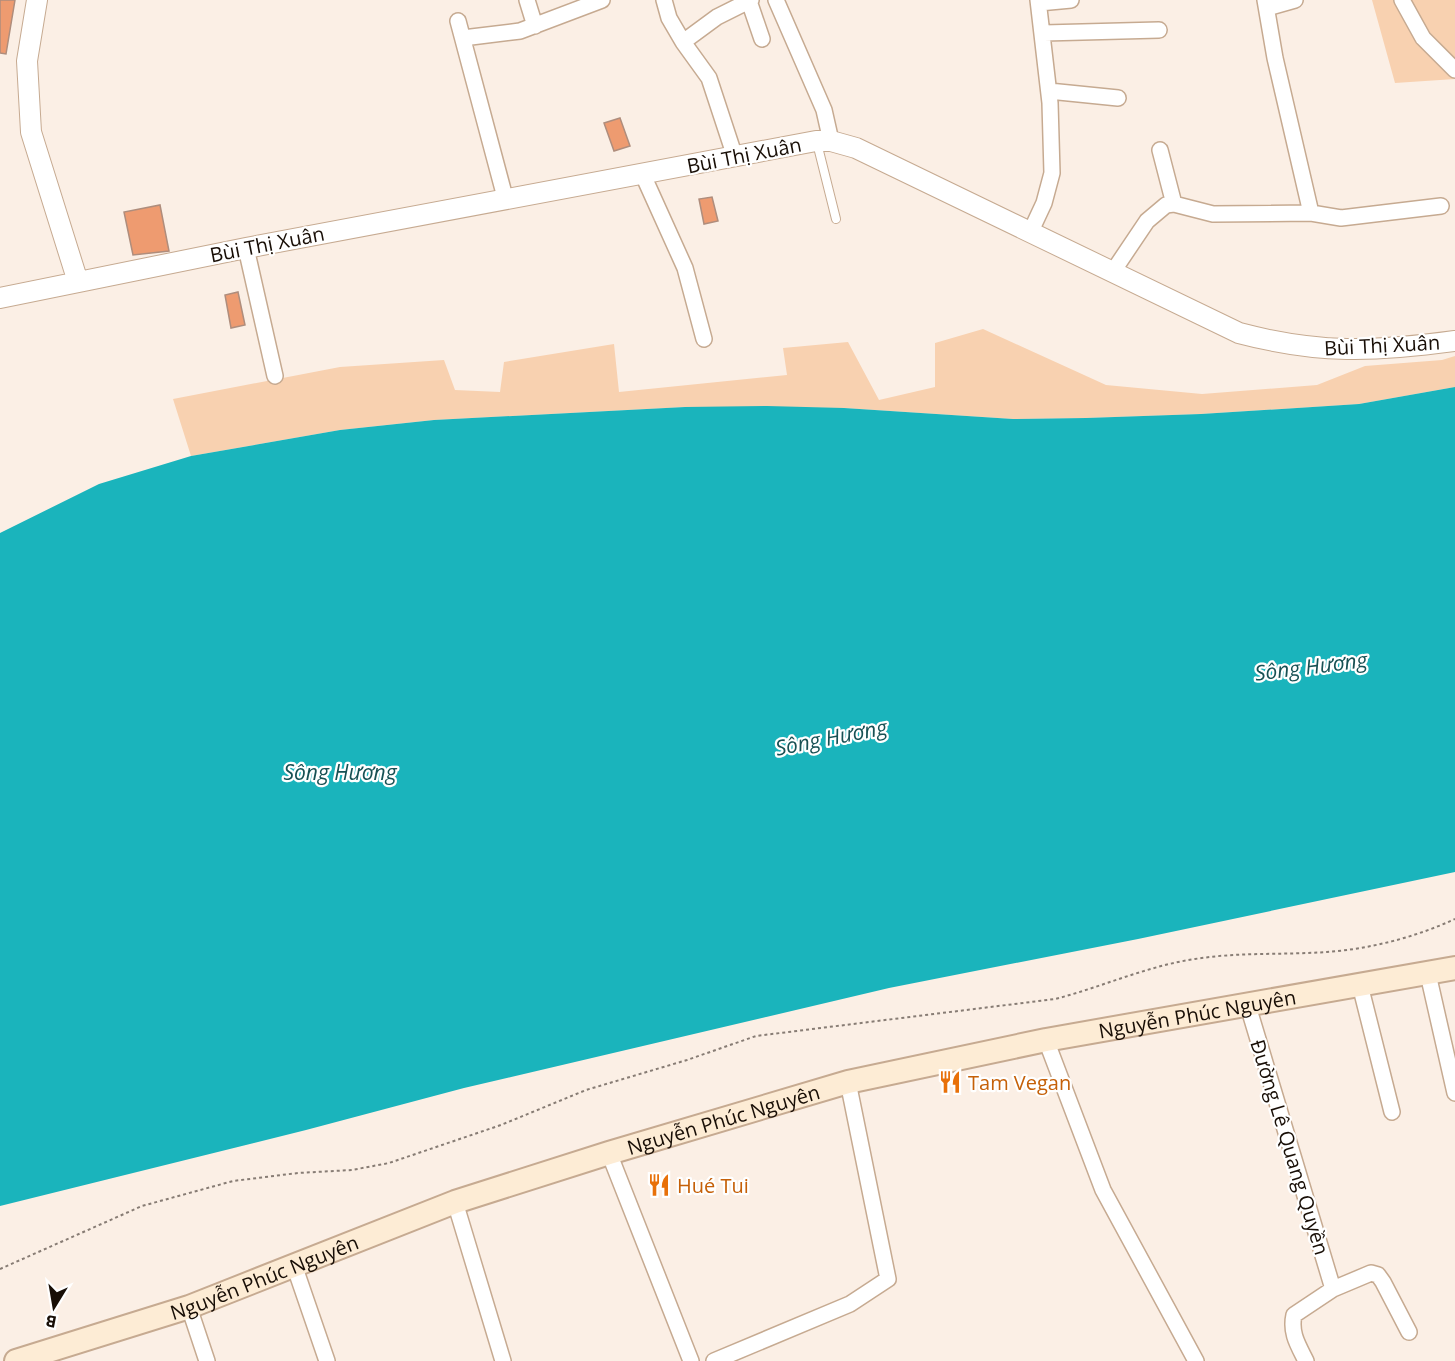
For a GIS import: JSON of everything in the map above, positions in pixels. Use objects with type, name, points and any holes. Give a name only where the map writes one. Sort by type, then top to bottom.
[{"type":"main road","name":"Nguyễn Phúc Nguyên","points":[[16,1361],[189,1307],[455,1202],[609,1153],[848,1082],[1046,1040],[1455,968]]},
{"type":"street","points":[[38,0],[27,61],[32,132],[78,282]]},
{"type":"street","points":[[527,0],[535,26]]},
{"type":"street","points":[[463,38],[499,35],[535,26],[602,0]]},
{"type":"street","points":[[663,0],[669,18],[682,42],[710,78],[735,157]]},
{"type":"street","points":[[776,0],[824,110],[824,141]]},
{"type":"street","points":[[1030,233],[1044,203],[1053,173],[1044,33],[1038,1],[1071,0]]},
{"type":"street","points":[[1295,0],[1266,4],[1275,58],[1311,213]]},
{"type":"street","points":[[1402,0],[1423,38],[1455,70]]},
{"type":"street","points":[[682,42],[717,17],[750,1],[762,39]]},
{"type":"street","points":[[458,21],[506,201]]},
{"type":"street","points":[[1044,33],[1159,30]]},
{"type":"street","points":[[1049,91],[1118,98]]},
{"type":"street","name":"Bùi Thị Xuân","points":[[0,298],[246,248],[824,141],[856,148],[1239,333],[1286,345],[1337,351],[1407,348],[1455,341]]},
{"type":"street","points":[[1160,150],[1174,204]]},
{"type":"street","points":[[643,175],[685,268],[704,339]]},
{"type":"street","points":[[1112,273],[1147,220],[1166,205],[1174,204],[1213,214],[1311,213],[1326,217],[1358,217],[1441,206]]},
{"type":"street","points":[[246,248],[274,376]]},
{"type":"street","points":[[1428,974],[1455,1093]]},
{"type":"street","points":[[1360,985],[1392,1112]]},
{"type":"street","name":"Đường Lê Quang Quyền","points":[[1248,1006],[1333,1289]]},
{"type":"street","points":[[1046,1040],[1103,1190],[1196,1361]]},
{"type":"street","points":[[714,1361],[850,1304],[888,1278],[848,1082]]},
{"type":"street","points":[[609,1153],[691,1361]]},
{"type":"street","points":[[455,1202],[503,1361]]},
{"type":"street","points":[[294,1265],[327,1361]]},
{"type":"street","points":[[1306,1361],[1294,1337],[1292,1326],[1294,1315],[1333,1289],[1371,1273],[1378,1275],[1409,1332]]},
{"type":"street","points":[[189,1307],[207,1361]]},
{"type":"lane","points":[[824,141],[836,219]]},
{"type":"path","points":[[0,1269],[142,1206],[233,1181],[298,1173],[352,1170],[390,1163],[501,1125],[586,1090],[687,1060],[756,1036],[1055,999],[1094,989],[1152,968],[1194,959],[1330,952],[1404,938],[1455,919]]},
{"type":"shaded area","points":[[1372,0],[1455,0],[1455,79],[1395,83]]},
{"type":"shaded area","points":[[983,329],[1106,385],[1202,394],[1317,385],[1365,366],[1442,360],[1455,356],[1455,387],[1359,404],[1201,414],[1086,418],[1013,419],[844,408],[685,407],[434,420],[340,430],[191,456],[173,399],[340,367],[444,360],[455,390],[500,392],[504,362],[614,344],[619,392],[787,375],[783,348],[848,342],[879,400],[935,387],[935,343]]},
{"type":"water","name":"Sông Hương","points":[[1455,387],[1455,872],[1138,939],[889,988],[464,1088],[0,1206],[0,533],[99,484],[191,456],[340,430],[434,420],[685,407],[767,406],[844,408],[1013,419],[1086,418],[1201,414],[1359,404]]},
{"type":"building","points":[[0,0],[15,0],[6,54],[0,53]]},
{"type":"building","points":[[620,118],[630,146],[614,151],[604,123]]},
{"type":"building","points":[[712,197],[718,221],[704,224],[699,199]]},
{"type":"building","points":[[160,205],[169,251],[133,255],[124,212]]},
{"type":"building","points":[[238,292],[245,325],[231,328],[225,295]]},
{"type":"place","name":"Tam Vegan","points":[[950,1082]]},
{"type":"place","name":"Hué Tui","points":[[659,1185]]}]
